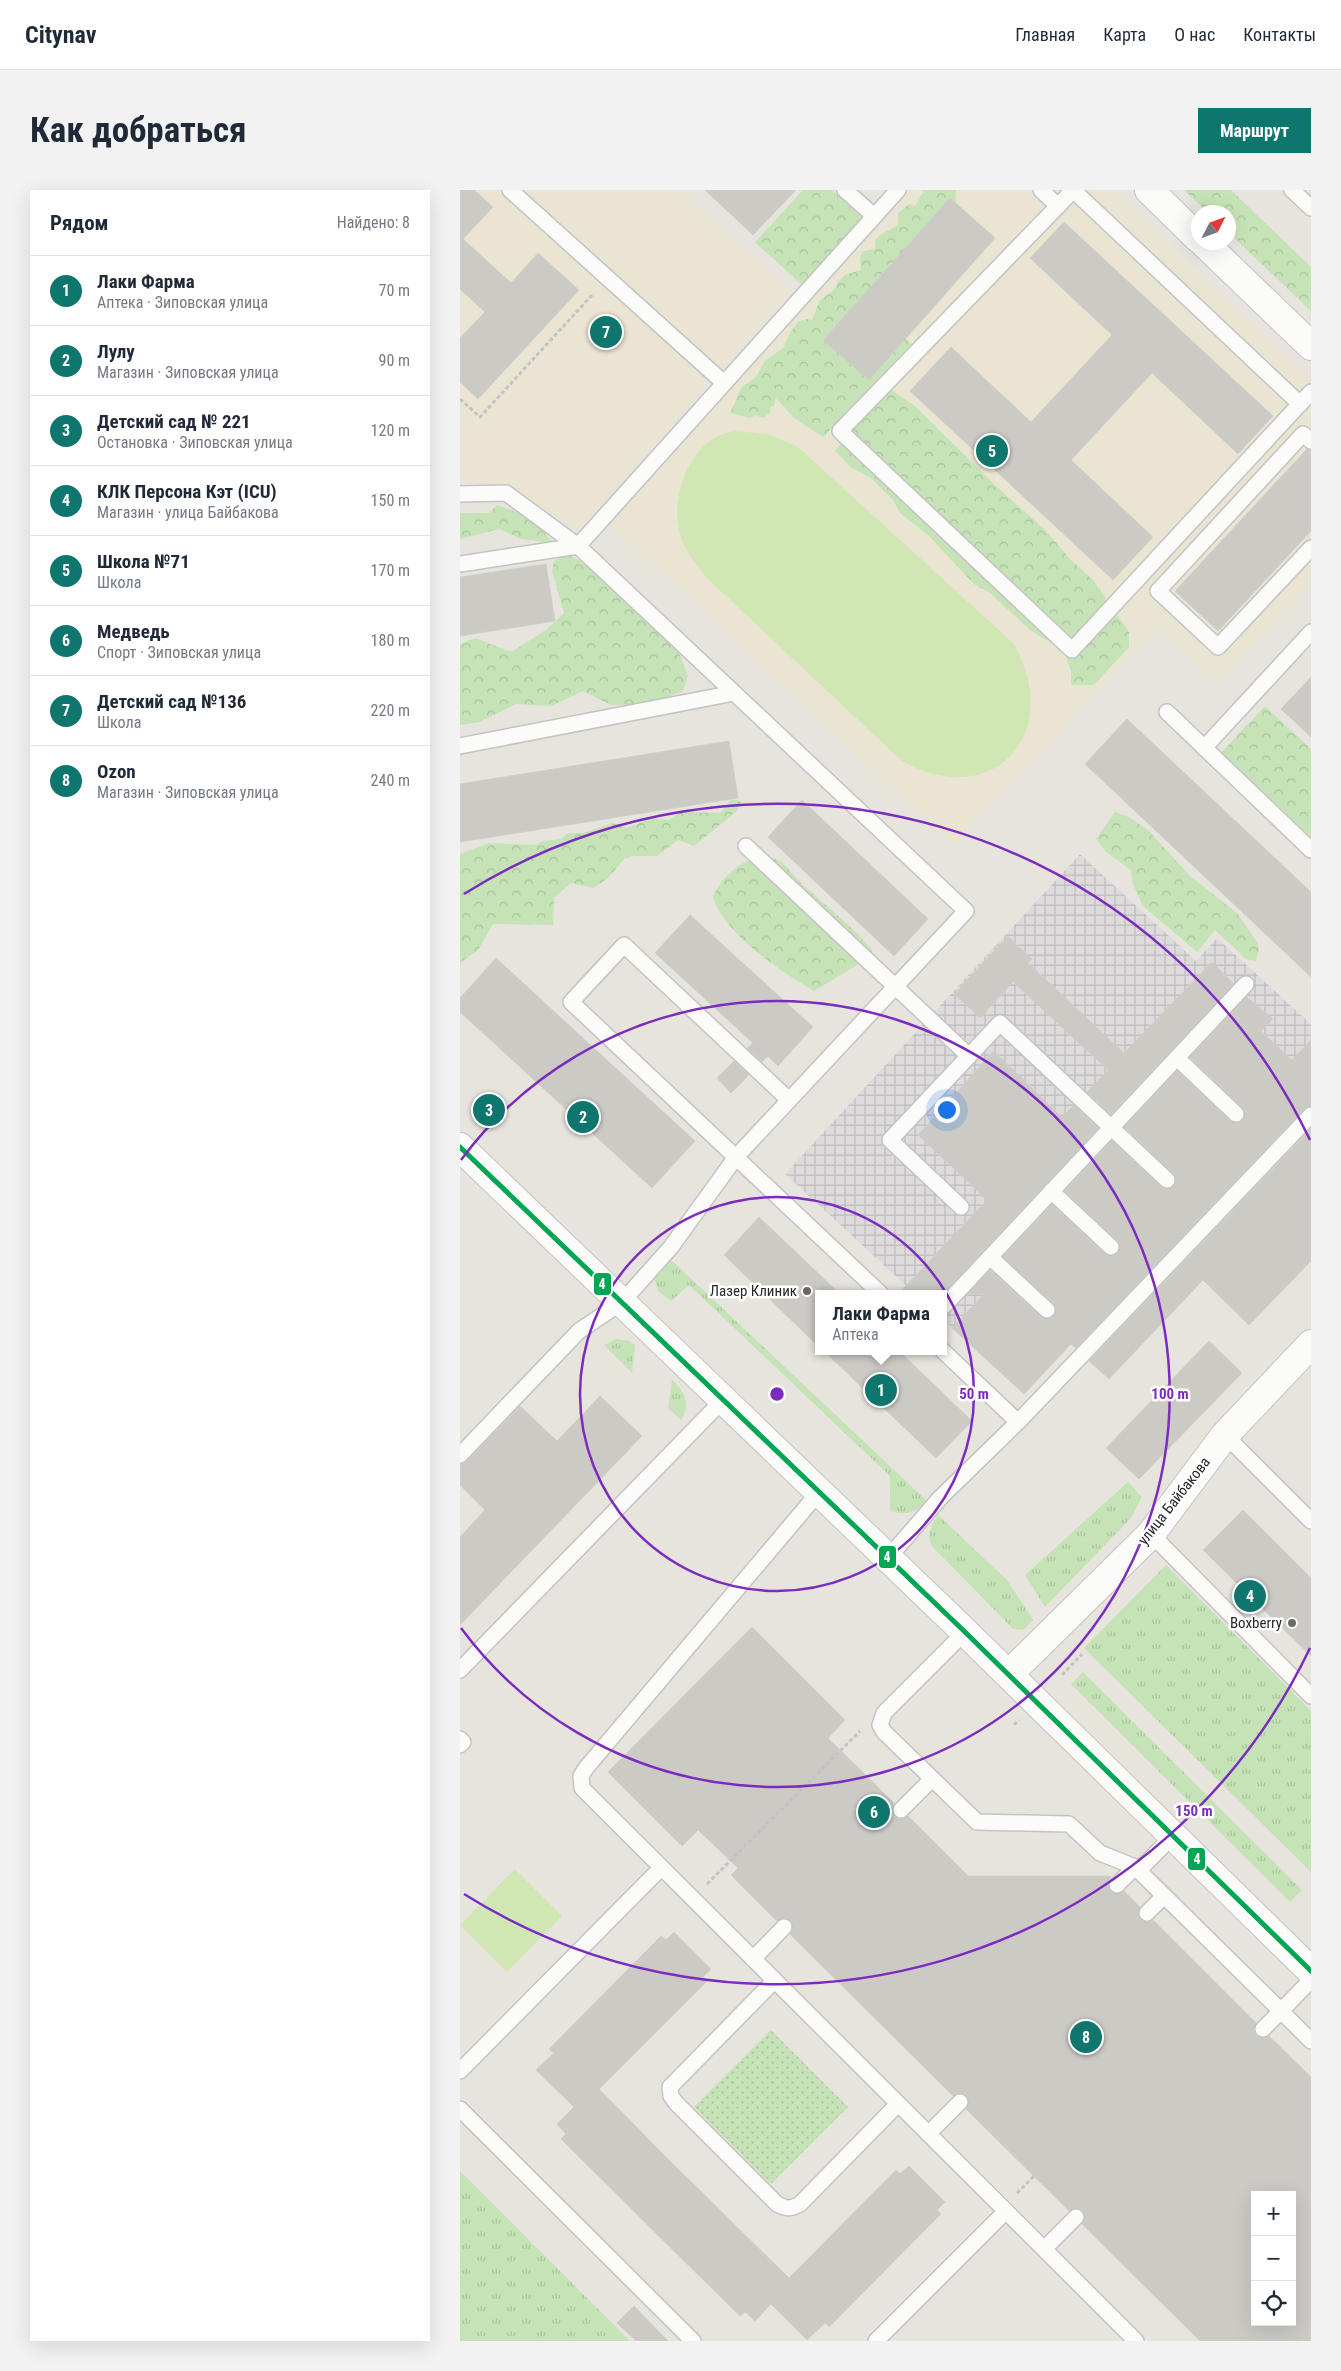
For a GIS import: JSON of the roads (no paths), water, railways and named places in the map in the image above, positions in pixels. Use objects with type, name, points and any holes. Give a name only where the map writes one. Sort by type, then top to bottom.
[{"type":"street","points":[[1149,190],[1191,231]]},
{"type":"street","points":[[1211,250],[1311,346]]},
{"type":"street","points":[[460,1147],[1009,1674],[1311,1971]]},
{"type":"street","name":"улица Байбакова","points":[[1009,1674],[1151,1534],[1225,1436],[1311,1344]]},
{"type":"lane","points":[[510,190],[724,383]]},
{"type":"lane","points":[[845,190],[874,216]]},
{"type":"lane","points":[[460,564],[578,546],[898,190]]},
{"type":"lane","points":[[1041,190],[1058,206]]},
{"type":"lane","points":[[1300,404],[1074,190],[840,431],[1072,650],[1300,404],[1311,392]]},
{"type":"lane","points":[[1292,190],[1311,208]]},
{"type":"lane","points":[[1311,442],[1303,434],[1158,591],[1218,647],[1311,548]]},
{"type":"lane","points":[[460,494],[506,493],[578,546],[966,911],[736,1157],[671,1246],[622,1302],[579,1331],[460,1455]]},
{"type":"lane","points":[[1204,748],[1311,632]]},
{"type":"lane","points":[[460,746],[734,693]]},
{"type":"lane","points":[[1167,712],[1311,850]]},
{"type":"lane","points":[[746,846],[969,1056]]},
{"type":"lane","points":[[789,1100],[624,945],[571,1002],[877,1290]]},
{"type":"lane","points":[[947,1303],[1246,984]]},
{"type":"lane","points":[[961,1208],[890,1140],[1000,1023],[1167,1180]]},
{"type":"lane","points":[[1177,1058],[1236,1114]]},
{"type":"lane","points":[[888,1557],[940,1498],[1018,1422],[1311,1115]]},
{"type":"lane","points":[[1051,1191],[1110,1246]]},
{"type":"lane","points":[[990,1257],[1047,1310]]},
{"type":"lane","points":[[947,1355],[1018,1422]]},
{"type":"lane","points":[[460,1670],[723,1400]]},
{"type":"lane","points":[[1225,1436],[1311,1521]]},
{"type":"lane","points":[[819,1492],[592,1760],[581,1776],[582,1788],[1136,2341]]},
{"type":"lane","points":[[1151,1534],[1311,1696]]},
{"type":"lane","points":[[965,1632],[881,1718],[880,1725],[884,1732],[977,1822],[1069,1824],[1100,1853],[1137,1869],[1311,2041]]},
{"type":"lane","points":[[460,1739],[463,1742],[460,1745]]},
{"type":"lane","points":[[901,1810],[932,1779]]},
{"type":"lane","points":[[1117,1885],[1173,1836]]},
{"type":"lane","points":[[460,2071],[661,1868]]},
{"type":"lane","points":[[1147,1914],[1164,1896]]},
{"type":"lane","points":[[753,1959],[784,1927]]},
{"type":"lane","points":[[1263,2029],[1311,1980]]},
{"type":"lane","points":[[774,1981],[670,2086],[671,2096],[676,2103],[777,2204],[785,2208],[793,2208],[800,2204],[898,2104]]},
{"type":"lane","points":[[928,2134],[960,2102]]},
{"type":"lane","points":[[460,2109],[693,2341]]},
{"type":"lane","points":[[876,2341],[1006,2211]]},
{"type":"lane","points":[[1044,2250],[1076,2217]]},
{"type":"place","name":"Детский сад №136","points":[[606,332]]},
{"type":"place","name":"Школа №71","points":[[992,451]]},
{"type":"place","name":"Детский сад № 221","points":[[489,1110]]},
{"type":"place","name":"Лулу","points":[[583,1117]]},
{"type":"place","name":"Лазер Клиник","points":[[807,1291]]},
{"type":"place","name":"Лаки Фарма","points":[[881,1390]]},
{"type":"place","name":"КЛК Персона Кэт (ICU)","points":[[1250,1596]]},
{"type":"place","name":"Boxberry","points":[[1292,1623]]},
{"type":"place","name":"Медведь","points":[[874,1812]]},
{"type":"place","name":"Ozon","points":[[1086,2037]]}]
